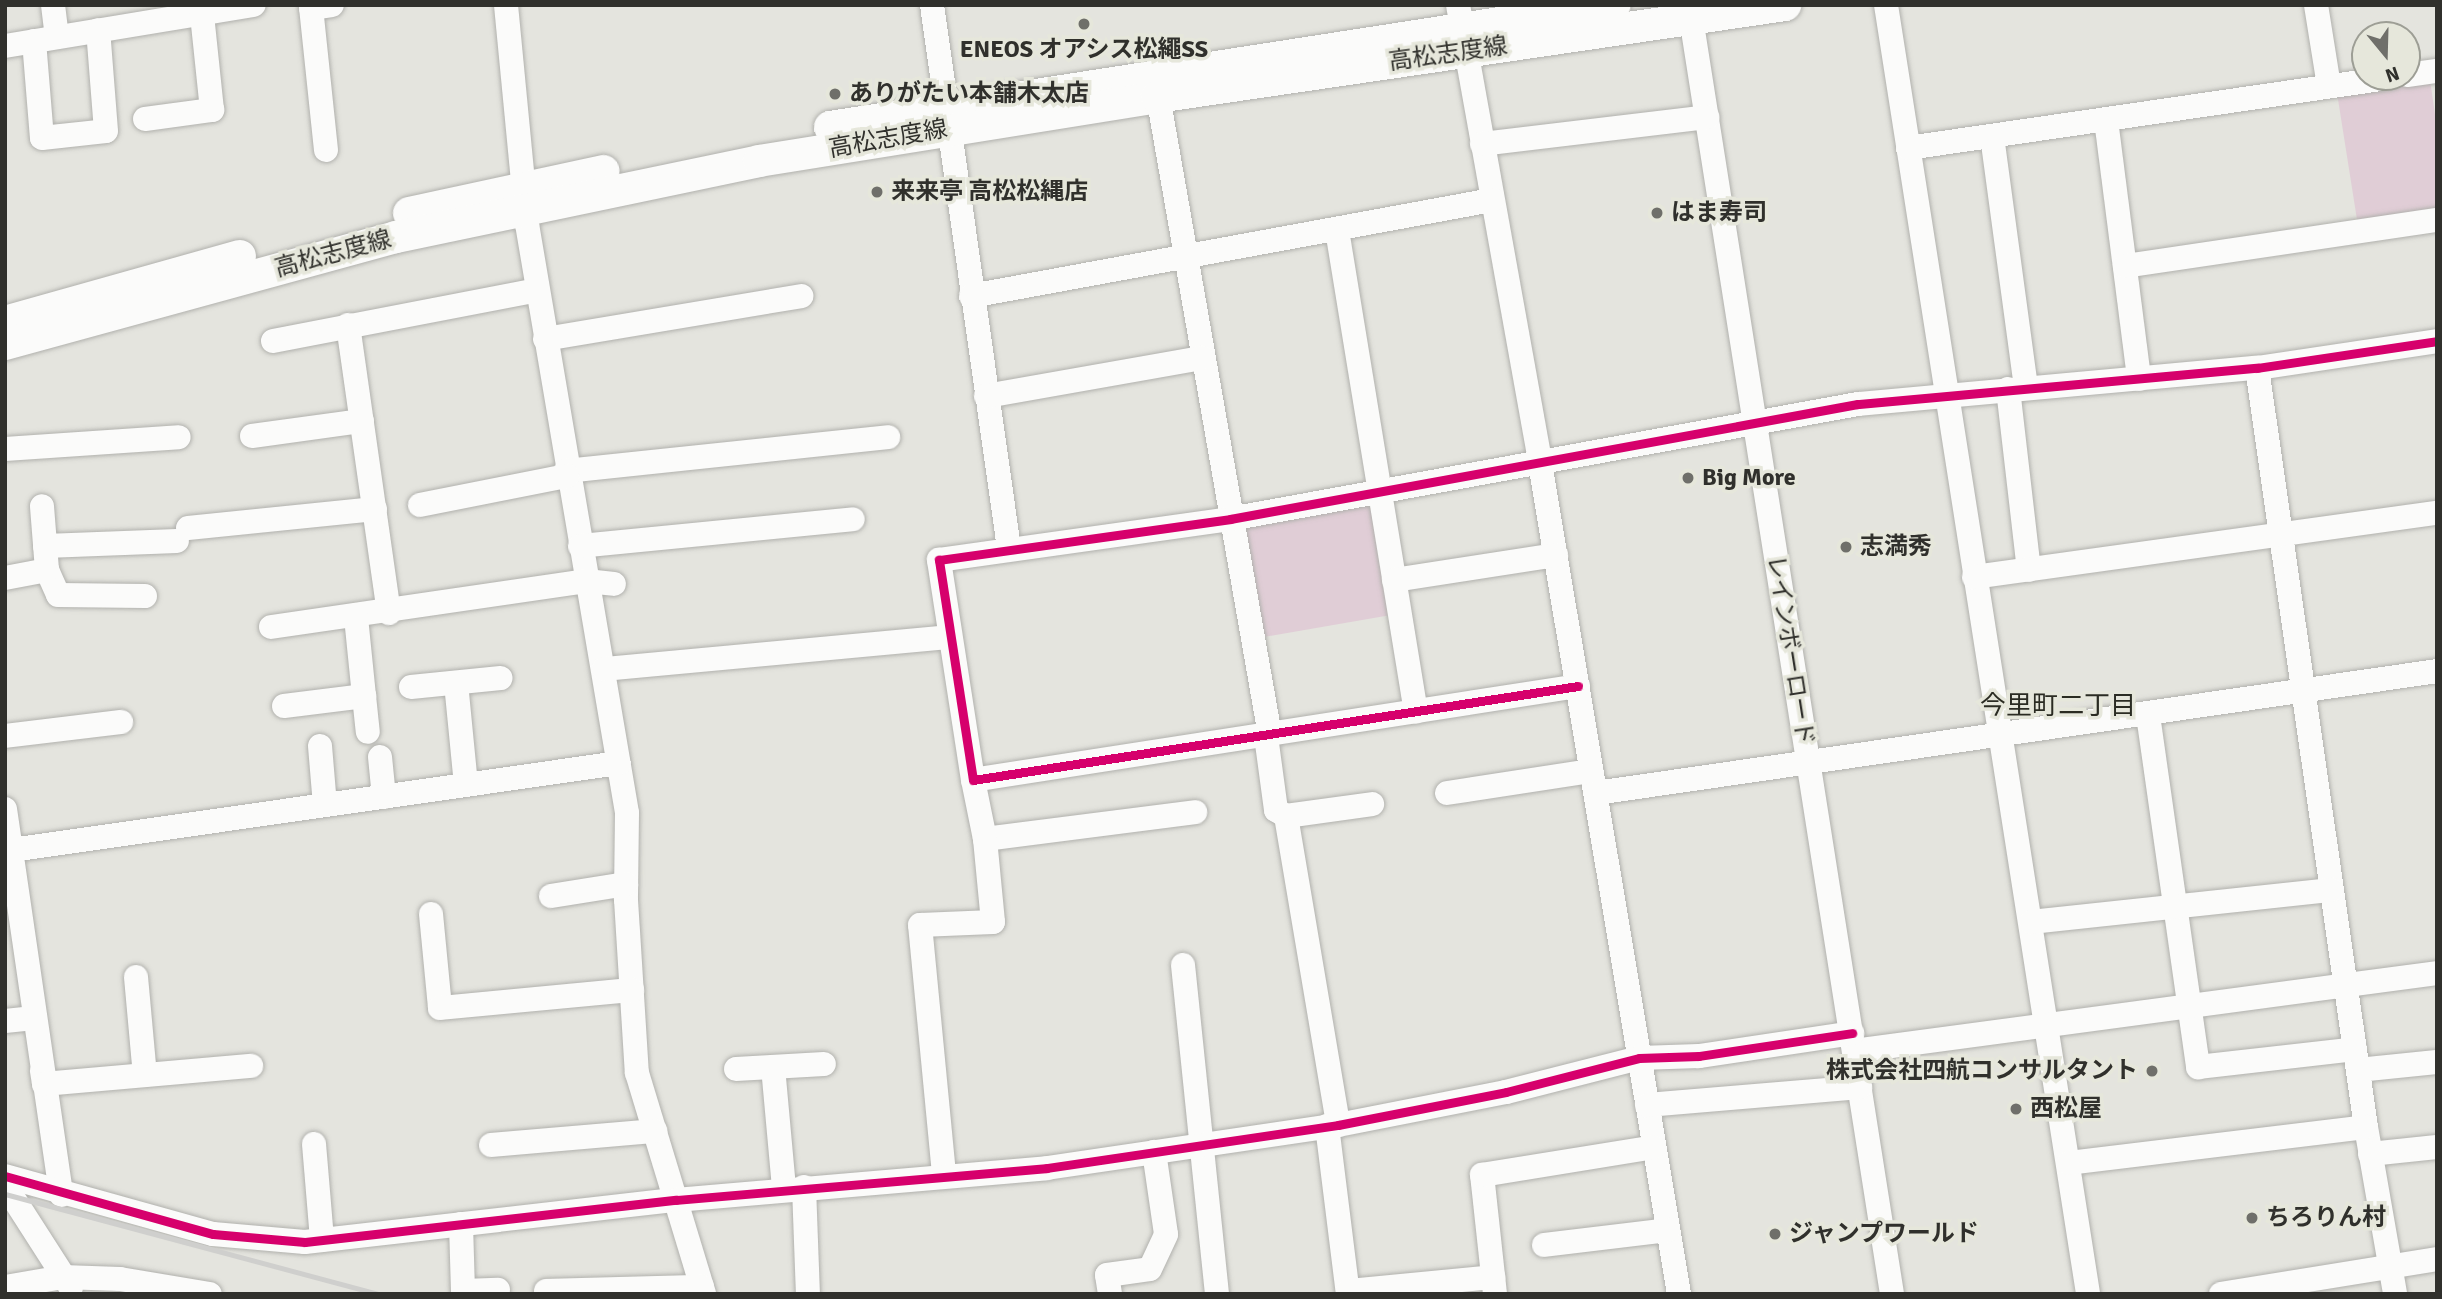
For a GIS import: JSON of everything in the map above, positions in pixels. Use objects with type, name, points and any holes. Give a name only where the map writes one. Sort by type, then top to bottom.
[{"type":"main road","name":"高松志度線","points":[[5,322],[321,234],[524,199],[947,117],[1155,86],[1462,28],[1615,5]]},
{"type":"main road","name":"高松志度線","points":[[1462,28],[1785,5]]},
{"type":"main road","name":"高松志度線","points":[[5,344],[396,237],[524,199]]},
{"type":"street","points":[[53,5],[45,39],[42,138],[106,131],[98,30]]},
{"type":"street","points":[[5,46],[201,10],[254,5]]},
{"type":"street","points":[[506,5],[524,199],[537,290],[627,813],[626,884],[637,1073],[703,1290],[546,1291]]},
{"type":"street","points":[[932,5],[971,296],[1009,548]]},
{"type":"street","points":[[1886,5],[2088,1294]]},
{"type":"street","points":[[2316,5],[2329,86]]},
{"type":"street","points":[[318,6],[326,150]]},
{"type":"street","points":[[145,119],[212,110],[201,10]]},
{"type":"street","name":"レインボーロード","points":[[1691,13],[1892,1294]]},
{"type":"street","points":[[1462,28],[1556,555],[1679,1294]]},
{"type":"street","points":[[1908,148],[2351,83]]},
{"type":"street","points":[[1155,86],[1268,736],[1276,810],[1286,816],[1372,804]]},
{"type":"street","points":[[1482,144],[1707,117]]},
{"type":"street","points":[[2106,120],[2139,379]]},
{"type":"street","points":[[1992,136],[2017,389],[2029,570]]},
{"type":"street","points":[[971,296],[1492,200]]},
{"type":"street","points":[[2125,266],[2437,220]]},
{"type":"street","points":[[1337,229],[1416,712]]},
{"type":"street","points":[[273,341],[537,290]]},
{"type":"street","points":[[545,338],[801,296]]},
{"type":"street","points":[[348,325],[389,613]]},
{"type":"street","points":[[944,1174],[920,925],[993,922],[985,839],[973,780],[939,560],[1009,548],[1230,519],[1755,425],[1858,404],[1945,394],[2257,368],[2437,341]]},
{"type":"street","points":[[986,397],[1202,358]]},
{"type":"street","points":[[2257,368],[2370,1154],[2395,1294]]},
{"type":"street","points":[[252,436],[362,421]]},
{"type":"street","points":[[5,449],[179,437]]},
{"type":"street","points":[[420,505],[567,473],[888,437]]},
{"type":"street","points":[[42,506],[46,558],[58,595],[145,596]]},
{"type":"street","points":[[5,578],[46,558],[183,535],[375,509]]},
{"type":"street","points":[[1974,577],[2437,513]]},
{"type":"street","points":[[580,546],[853,519]]},
{"type":"street","points":[[1394,580],[1556,555]]},
{"type":"street","points":[[271,627],[389,613],[586,582],[614,584]]},
{"type":"street","points":[[356,617],[368,732]]},
{"type":"street","points":[[604,669],[950,637]]},
{"type":"street","points":[[1447,793],[1593,782],[1808,760],[2148,715],[2437,671]]},
{"type":"street","points":[[411,687],[501,678]]},
{"type":"street","points":[[456,683],[466,785]]},
{"type":"street","points":[[973,780],[1578,686]]},
{"type":"street","points":[[284,706],[364,696]]},
{"type":"street","points":[[2148,715],[2173,906],[2198,1067],[2356,1060],[2437,1062]]},
{"type":"street","points":[[5,736],[121,722]]},
{"type":"street","points":[[320,746],[325,805]]},
{"type":"street","points":[[380,757],[384,797]]},
{"type":"street","points":[[9,851],[619,763]]},
{"type":"street","points":[[5,809],[44,1084]]},
{"type":"street","points":[[985,839],[1195,812]]},
{"type":"street","points":[[1286,816],[1332,1125],[1348,1292],[1494,1285],[1482,1175],[1654,1147]]},
{"type":"street","points":[[551,896],[626,884]]},
{"type":"street","points":[[2031,922],[2331,890]]},
{"type":"street","points":[[431,914],[440,1009],[632,990]]},
{"type":"street","points":[[27,962],[61,1195]]},
{"type":"street","points":[[1183,965],[1217,1294]]},
{"type":"street","points":[[5,1176],[61,1195],[213,1234],[249,1240],[322,1240],[794,1188],[944,1174],[1047,1168],[1332,1125],[1506,1092],[1639,1058],[1699,1056],[2047,1027],[2437,973]]},
{"type":"street","points":[[136,977],[145,1075]]},
{"type":"street","points":[[5,1021],[34,1018]]},
{"type":"street","points":[[736,1069],[824,1065]]},
{"type":"street","points":[[44,1084],[251,1066]]},
{"type":"street","points":[[774,1067],[808,1294]]},
{"type":"street","points":[[1647,1105],[1860,1087]]},
{"type":"street","points":[[2069,1163],[2366,1127]]},
{"type":"street","points":[[491,1145],[655,1131]]},
{"type":"street","points":[[314,1144],[322,1240]]},
{"type":"street","points":[[2370,1154],[2437,1147]]},
{"type":"street","points":[[1110,1294],[1107,1275],[1150,1269],[1166,1234],[1154,1152]]},
{"type":"street","points":[[5,1185],[69,1285]]},
{"type":"street","points":[[461,1224],[463,1291],[498,1290]]},
{"type":"street","points":[[1544,1245],[1668,1230]]},
{"type":"street","points":[[2221,1294],[2264,1291],[2437,1259]]},
{"type":"street","points":[[5,1287],[69,1285],[120,1279],[210,1294]]},
{"type":"shaded area","points":[[2430,80],[2437,128],[2437,216],[2358,226],[2337,93],[2421,91],[2421,81]]},
{"type":"shaded area","points":[[1364,503],[1373,509],[1391,615],[1264,637],[1246,530],[1251,522]]},
{"type":"railway","points":[[5,1194],[378,1294]]},
{"type":"cycle path","points":[[1578,686],[973,780],[939,560],[1230,519],[1858,404],[2257,368],[2437,341]]},
{"type":"cycle path","points":[[5,1176],[213,1234],[305,1242],[676,1200],[1047,1168],[1338,1125],[1506,1092],[1639,1058],[1699,1056],[1852,1033]]},
{"type":"place","name":"ENEOS オアシス松繩SS","points":[[1084,24]]},
{"type":"place","name":"ありがたい本舗木太店","points":[[835,94]]},
{"type":"place","name":"来来亭 高松松縄店","points":[[877,192]]},
{"type":"place","name":"はま寿司","points":[[1657,213]]},
{"type":"place","name":"Big More","points":[[1688,478]]},
{"type":"place","name":"志満秀","points":[[1846,547]]},
{"type":"place","name":"株式会社四航コンサルタント","points":[[2152,1071]]},
{"type":"place","name":"西松屋","points":[[2016,1109]]},
{"type":"place","name":"ちろりん村","points":[[2252,1218]]},
{"type":"place","name":"ジャンプワールド","points":[[1775,1234]]},
{"type":"district","name":"今里町二丁目","points":[[2058,707]]}]
